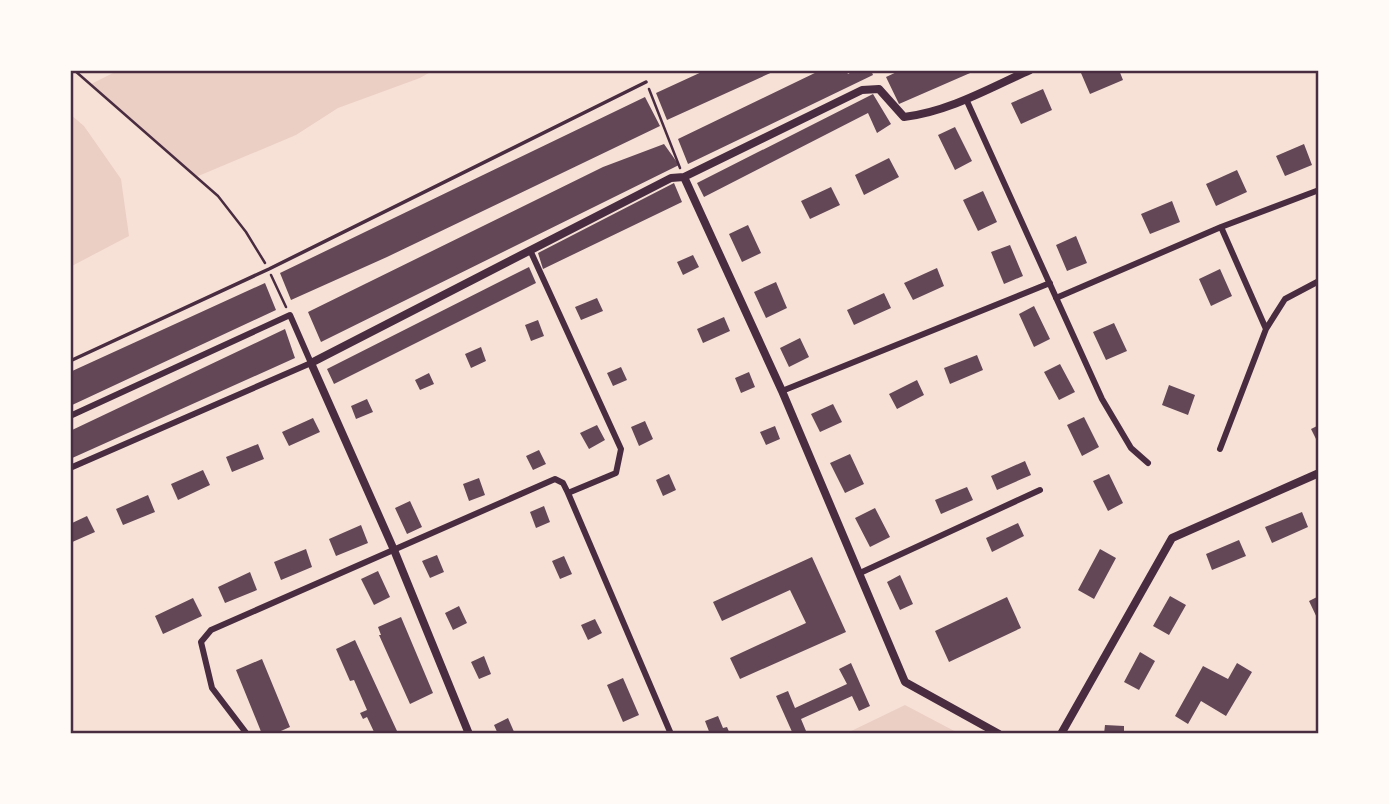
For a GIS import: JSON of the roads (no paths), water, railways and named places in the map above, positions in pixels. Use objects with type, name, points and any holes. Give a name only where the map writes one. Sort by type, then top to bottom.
[{"type":"street","points":[[70,468],[311,363],[671,178],[684,177],[862,90],[879,89],[904,117],[921,115],[966,99],[1030,70]]},
{"type":"street","points":[[966,99],[1102,399],[1131,448],[1148,463]]},
{"type":"street","points":[[684,177],[782,391],[905,682],[999,734]]},
{"type":"street","points":[[1056,298],[1221,227],[1319,190]]},
{"type":"street","points":[[1221,227],[1266,329]]},
{"type":"street","points":[[530,250],[621,449],[616,473],[568,494]]},
{"type":"street","points":[[1220,449],[1266,329],[1285,299],[1319,281]]},
{"type":"street","points":[[782,391],[1050,283]]},
{"type":"street","points":[[70,416],[290,315],[394,550],[469,734]]},
{"type":"street","points":[[1061,734],[1172,538],[1318,477]]},
{"type":"street","points":[[247,734],[212,688],[201,642],[211,630],[555,479],[563,483],[671,734]]},
{"type":"street","points":[[860,573],[1040,490]]},
{"type":"lane","points":[[70,361],[268,269],[646,82]]}]
